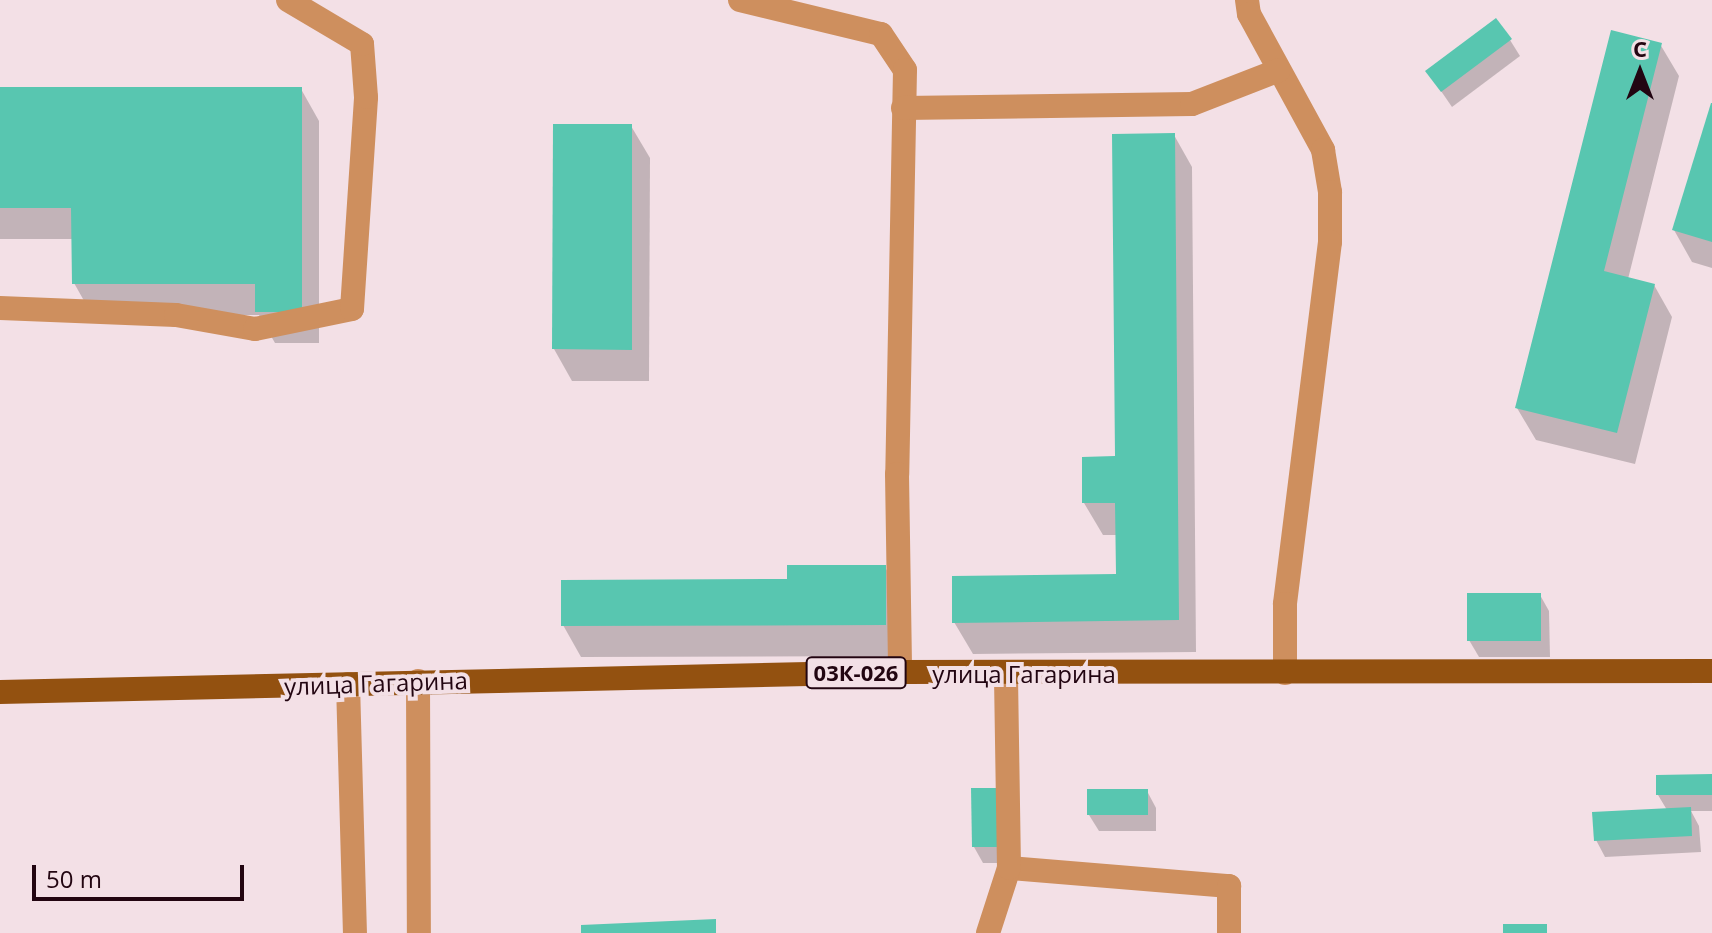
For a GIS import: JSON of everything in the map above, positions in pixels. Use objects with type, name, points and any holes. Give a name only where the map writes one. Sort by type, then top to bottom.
[{"type":"main road","name":"улица Гагарина","points":[[0,692],[900,672],[1006,675],[1712,671]]},
{"type":"lane","points":[[0,308],[176,315],[255,329],[352,309],[366,97],[362,44],[288,0]]},
{"type":"lane","points":[[740,0],[881,34],[905,70],[897,474],[900,672]]},
{"type":"lane","points":[[1247,0],[1279,70],[1323,150],[1330,192],[1330,242],[1285,604],[1285,673]]},
{"type":"lane","points":[[903,108],[1192,104],[1279,70]]},
{"type":"lane","points":[[988,933],[1009,868],[1006,675]]},
{"type":"lane","points":[[418,681],[419,933]]},
{"type":"lane","points":[[348,684],[355,933]]},
{"type":"lane","points":[[1009,868],[1229,886],[1229,933]]},
{"type":"building","points":[[1496,18],[1512,39],[1441,92],[1425,71]]},
{"type":"building","points":[[1611,30],[1662,43],[1604,271],[1655,284],[1617,433],[1515,408]]},
{"type":"building","points":[[0,87],[302,87],[302,312],[255,312],[255,284],[72,284],[71,208],[0,208]]},
{"type":"building","points":[[1712,103],[1712,242],[1672,230]]},
{"type":"building","points":[[553,124],[632,124],[632,350],[552,349]]},
{"type":"building","points":[[1175,133],[1179,620],[952,623],[952,576],[1116,574],[1115,503],[1082,503],[1082,457],[1115,456],[1112,134]]},
{"type":"building","points":[[787,565],[886,565],[886,625],[561,626],[561,580],[787,579]]},
{"type":"building","points":[[1467,593],[1541,593],[1541,641],[1467,641]]},
{"type":"building","points":[[1712,774],[1712,795],[1656,795],[1656,775]]},
{"type":"building","points":[[971,788],[1001,788],[1002,847],[972,847]]},
{"type":"building","points":[[1087,789],[1148,789],[1148,815],[1087,815]]},
{"type":"building","points":[[1691,807],[1692,836],[1594,841],[1592,812]]},
{"type":"building","points":[[716,919],[716,933],[581,933],[581,925]]},
{"type":"building","points":[[1503,924],[1547,924],[1547,933],[1503,933]]}]
